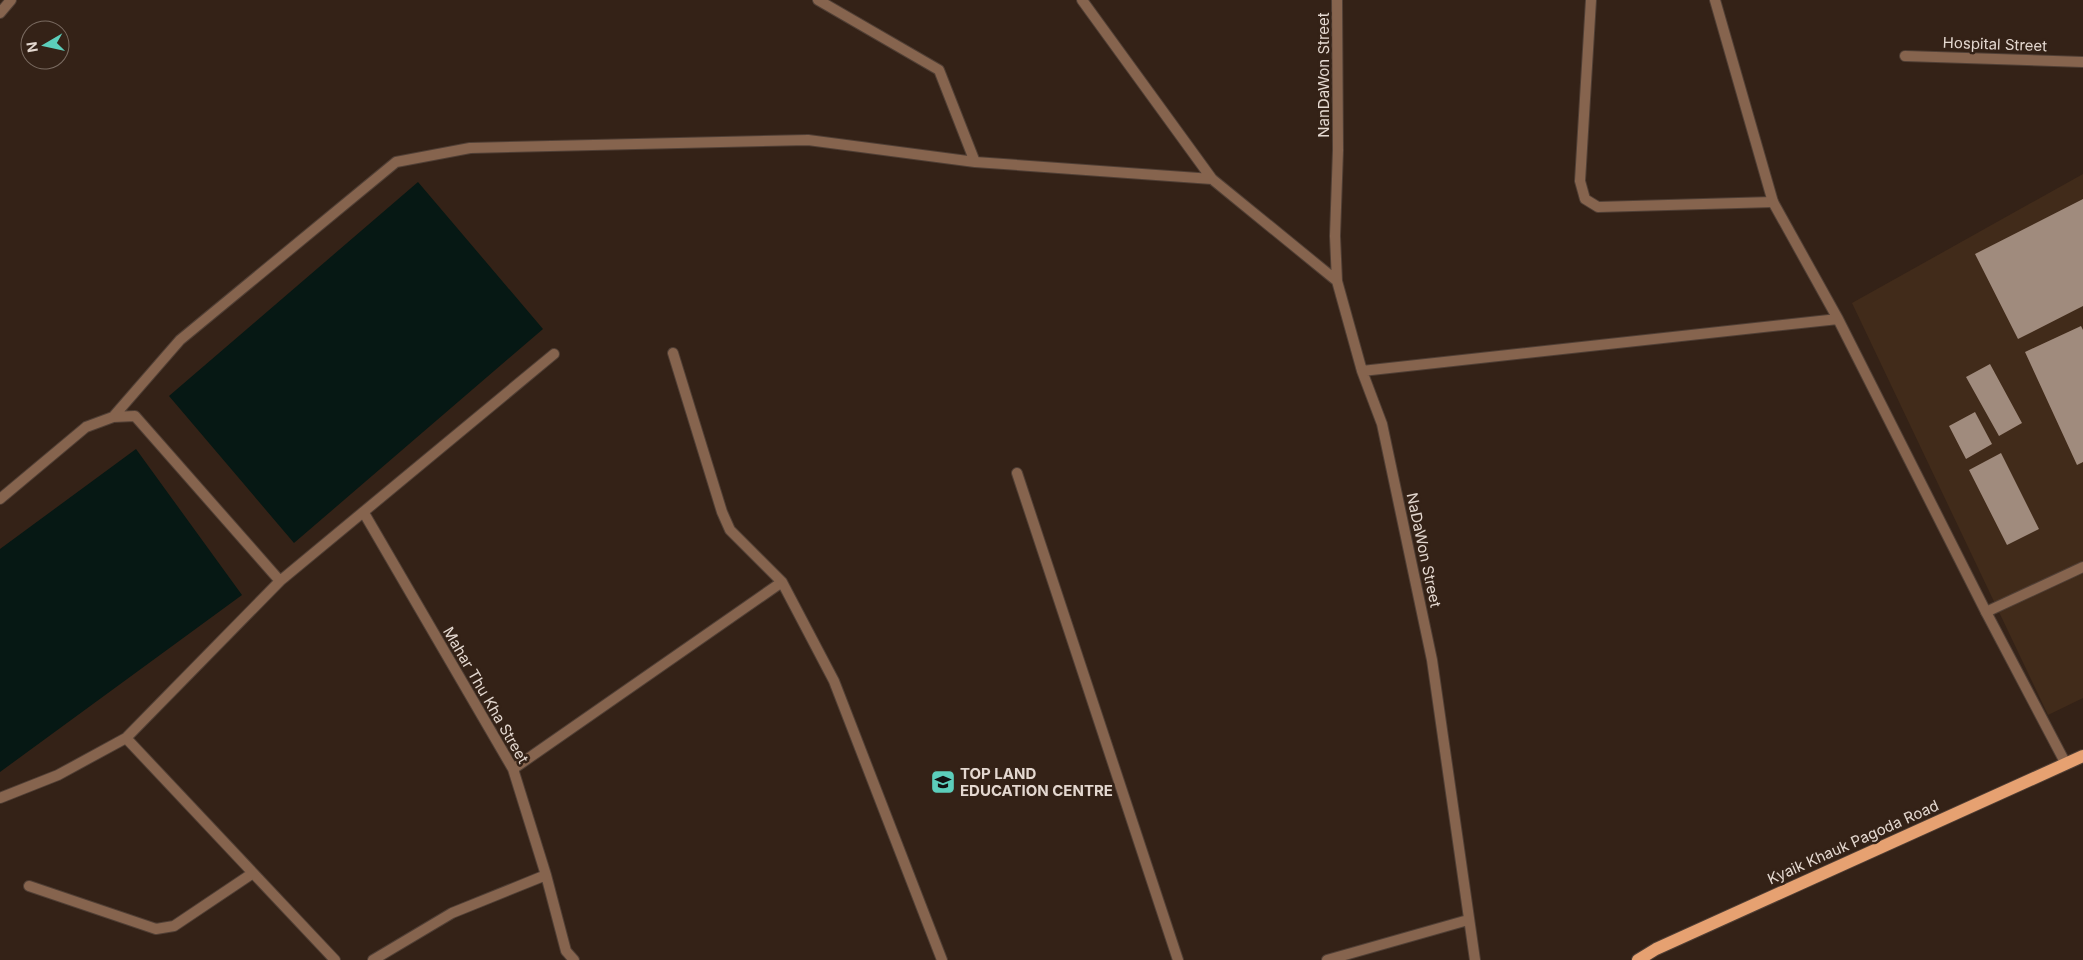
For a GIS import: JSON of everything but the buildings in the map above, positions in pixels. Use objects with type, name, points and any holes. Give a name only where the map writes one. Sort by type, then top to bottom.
[{"type":"main road","name":"Kyaik Khauk Pagoda Road","points":[[1638,960],[1656,949],[2083,756]]},
{"type":"street","points":[[0,13],[11,0]]},
{"type":"street","points":[[818,0],[939,70],[975,162]]},
{"type":"street","points":[[1082,0],[1212,179],[1337,281]]},
{"type":"street","name":"NanDaWon Street","points":[[1337,0],[1338,150]]},
{"type":"street","points":[[1590,0],[1580,181],[1585,199],[1598,207],[1772,202]]},
{"type":"street","points":[[1714,0],[1772,202],[1838,319],[1986,612],[2066,764]]},
{"type":"street","name":"Hospital Street","points":[[1905,56],[2083,62]]},
{"type":"street","points":[[113,417],[180,340],[396,162],[470,148],[808,140],[975,162],[1212,179]]},
{"type":"street","name":"NaDaWon Street","points":[[1338,150],[1335,236],[1337,281],[1362,371],[1382,424],[1432,660],[1450,772],[1468,920],[1475,960]]},
{"type":"street","points":[[1362,371],[1838,319]]},
{"type":"street","points":[[672,353],[722,512],[730,530],[782,582],[834,681],[942,960]]},
{"type":"street","points":[[0,798],[58,775],[126,738],[280,581],[554,354]]},
{"type":"street","points":[[0,499],[86,428],[113,417],[135,416],[280,581]]},
{"type":"street","points":[[1017,473],[1178,960]]},
{"type":"street","name":"Mahar Thu Kha Street","points":[[364,513],[513,769],[546,875],[566,951],[574,960]]},
{"type":"street","points":[[1986,612],[2083,567]]},
{"type":"street","points":[[513,769],[782,582]]},
{"type":"street","points":[[126,738],[335,960]]},
{"type":"street","points":[[29,886],[156,929],[174,926],[254,873]]},
{"type":"street","points":[[373,960],[452,913],[546,875]]},
{"type":"street","points":[[1327,960],[1468,920]]},
{"type":"shaded area","points":[[2083,174],[2083,698],[2048,715],[1852,303]]},
{"type":"shaded area","points":[[418,182],[543,329],[294,543],[169,396]]},
{"type":"shaded area","points":[[136,449],[242,595],[0,772],[0,549]]},
{"type":"place","name":"TOP LAND EDUCATION CENTRE","points":[[943,782]]}]
